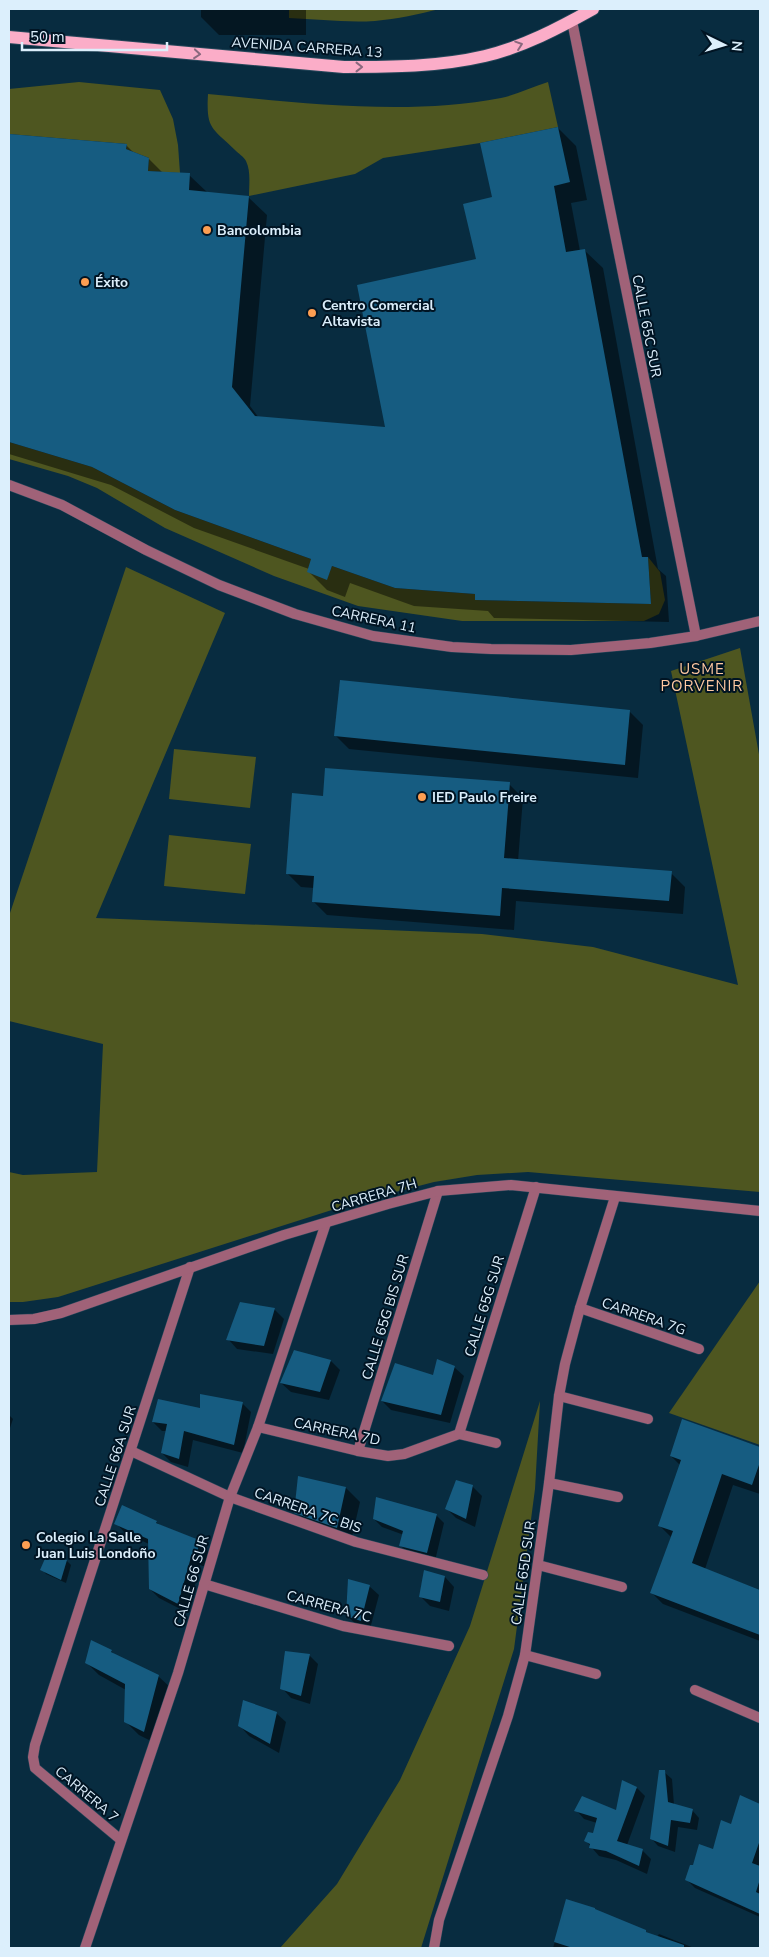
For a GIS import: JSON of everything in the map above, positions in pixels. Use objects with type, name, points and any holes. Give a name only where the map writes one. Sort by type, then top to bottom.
[{"type":"main road","name":"AVENIDA CARRERA 13","points":[[9,37],[344,67],[397,67],[442,63],[486,56],[525,43],[593,9]]},
{"type":"street","name":"CALLE 65C SUR","points":[[572,21],[696,636]]},
{"type":"street","name":"CARRERA 11","points":[[9,485],[62,504],[146,550],[219,585],[295,614],[373,636],[452,647],[531,650],[611,647],[696,636],[760,621]]},
{"type":"street","name":"CARRERA 7H","points":[[9,1320],[34,1319],[61,1313],[190,1267],[388,1204],[438,1191],[511,1184],[615,1197],[760,1211]]},
{"type":"street","name":"CALLE 65G SUR","points":[[460,1434],[536,1187]]},
{"type":"street","name":"CALLE 65G BIS SUR","points":[[358,1451],[438,1191]]},
{"type":"street","name":"CALLE 65D SUR","points":[[434,1948],[439,1920],[508,1716],[525,1655],[559,1396],[565,1364],[580,1308],[615,1197]]},
{"type":"street","name":"CALLE 66 SUR","points":[[85,1948],[178,1673],[230,1497],[258,1427],[326,1223]]},
{"type":"street","name":"CALLE 66A SUR","points":[[35,1768],[33,1757],[35,1745],[190,1267]]},
{"type":"street","name":"CARRERA 7G","points":[[580,1308],[699,1349]]},
{"type":"street","points":[[559,1396],[648,1419]]},
{"type":"street","name":"CARRERA 7D","points":[[258,1427],[358,1451],[388,1456],[404,1454],[460,1434]]},
{"type":"street","points":[[460,1434],[496,1443]]},
{"type":"street","name":"CARRERA 7C BIS","points":[[131,1451],[230,1497],[356,1542],[483,1575]]},
{"type":"street","points":[[549,1483],[618,1497]]},
{"type":"street","points":[[538,1565],[622,1587]]},
{"type":"street","name":"CARRERA 7C","points":[[204,1584],[343,1626],[449,1646]]},
{"type":"street","points":[[525,1655],[596,1674]]},
{"type":"street","points":[[695,1690],[760,1718]]},
{"type":"street","name":"CARRERA 7","points":[[35,1768],[121,1840]]},
{"type":"green space","points":[[289,9],[440,9],[391,19],[353,22],[289,18]]},
{"type":"green space","points":[[79,82],[160,90],[173,119],[178,145],[180,173],[148,171],[149,158],[126,149],[127,144],[9,134],[9,89]]},
{"type":"green space","points":[[548,82],[558,127],[480,143],[383,158],[355,174],[249,196],[249,174],[246,161],[216,132],[208,115],[208,94],[317,104],[392,107],[429,106],[501,98]]},
{"type":"green space","points":[[9,442],[92,467],[175,510],[311,559],[327,579],[332,566],[395,588],[475,594],[475,600],[651,604],[648,557],[660,572],[665,600],[659,614],[644,621],[462,621],[358,606],[274,576],[165,528],[97,488],[68,476],[9,459]]},
{"type":"green space","points":[[126,567],[225,613],[96,918],[482,934],[593,947],[738,985],[671,671],[740,648],[760,760],[760,1192],[528,1172],[477,1175],[434,1182],[357,1202],[58,1297],[9,1302],[9,1172],[23,1175],[97,1172],[103,1044],[9,1021],[9,916]]},
{"type":"green space","points":[[174,749],[256,757],[250,808],[169,799]]},
{"type":"green space","points":[[169,835],[251,844],[245,894],[164,886]]},
{"type":"green space","points":[[760,1281],[760,1445],[669,1413]]},
{"type":"green space","points":[[540,1401],[535,1489],[514,1649],[421,1948],[280,1948],[337,1884],[400,1780],[470,1626]]},
{"type":"building","name":"Centro Comercial Altavista","points":[[558,127],[570,182],[554,186],[566,252],[585,249],[642,557],[648,557],[651,604],[475,600],[475,594],[395,588],[332,566],[327,580],[307,572],[311,559],[175,510],[92,467],[9,442],[9,134],[127,144],[126,149],[149,158],[148,171],[190,173],[189,190],[249,196],[232,387],[255,416],[385,427],[357,285],[476,259],[463,204],[492,197],[480,143]]},
{"type":"building","points":[[340,680],[630,710],[625,765],[334,736]]},
{"type":"building","points":[[325,768],[510,782],[504,858],[672,871],[669,901],[502,888],[500,916],[312,902],[314,876],[286,874],[292,793],[323,796]]},
{"type":"building","points":[[240,1302],[275,1308],[264,1346],[226,1340]]},
{"type":"building","points":[[294,1350],[331,1360],[320,1392],[280,1383]]},
{"type":"building","points":[[437,1359],[455,1366],[441,1415],[381,1401],[395,1363],[433,1375]]},
{"type":"building","points":[[200,1394],[243,1402],[234,1445],[184,1431],[179,1459],[161,1453],[167,1424],[152,1422],[158,1399],[200,1408]]},
{"type":"building","points":[[682,1419],[760,1447],[760,1462],[752,1485],[722,1474],[692,1563],[760,1590],[760,1635],[650,1593],[673,1531],[658,1526],[681,1460],[670,1456]]},
{"type":"building","points":[[298,1476],[346,1487],[337,1528],[294,1513]]},
{"type":"building","points":[[456,1480],[473,1485],[466,1519],[445,1509]]},
{"type":"building","points":[[376,1497],[437,1514],[427,1553],[399,1546],[403,1531],[373,1519]]},
{"type":"building","points":[[122,1505],[157,1521],[156,1523],[199,1540],[197,1559],[191,1557],[178,1604],[149,1589],[148,1539],[114,1524]]},
{"type":"building","points":[[47,1554],[67,1560],[61,1580],[40,1570]]},
{"type":"building","points":[[424,1570],[445,1576],[440,1602],[419,1597]]},
{"type":"building","points":[[348,1579],[370,1585],[361,1621],[346,1616]]},
{"type":"building","points":[[91,1640],[112,1650],[111,1652],[159,1675],[144,1732],[124,1722],[125,1684],[85,1663]]},
{"type":"building","points":[[285,1651],[310,1654],[301,1696],[280,1689]]},
{"type":"building","points":[[243,1700],[277,1712],[270,1744],[238,1726]]},
{"type":"building","points":[[659,1770],[665,1770],[668,1802],[693,1809],[690,1823],[671,1820],[668,1846],[650,1839]]},
{"type":"building","points":[[622,1780],[637,1787],[617,1841],[643,1849],[639,1866],[606,1851],[589,1848],[590,1844],[584,1841],[588,1832],[593,1833],[597,1818],[574,1811],[582,1796],[616,1810]]},
{"type":"building","points":[[740,1795],[760,1804],[760,1840],[752,1863],[760,1866],[760,1879],[756,1892],[760,1894],[760,1914],[685,1880],[690,1865],[693,1865],[699,1844],[713,1849],[721,1820],[731,1824]]},
{"type":"building","points":[[566,1899],[595,1908],[646,1930],[646,1932],[684,1945],[684,1948],[573,1948],[554,1942]]},
{"type":"place","name":"Bancolombia","points":[[207,230]]},
{"type":"place","name":"Éxito","points":[[85,282]]},
{"type":"place","name":"Centro Comercial Altavista","points":[[312,313]]},
{"type":"place","name":"IED Paulo Freire","points":[[422,797]]},
{"type":"place","name":"Colegio La Salle Juan Luis Londoño","points":[[26,1545]]},
{"type":"district","name":"USME PORVENIR","points":[[702,678]]}]
